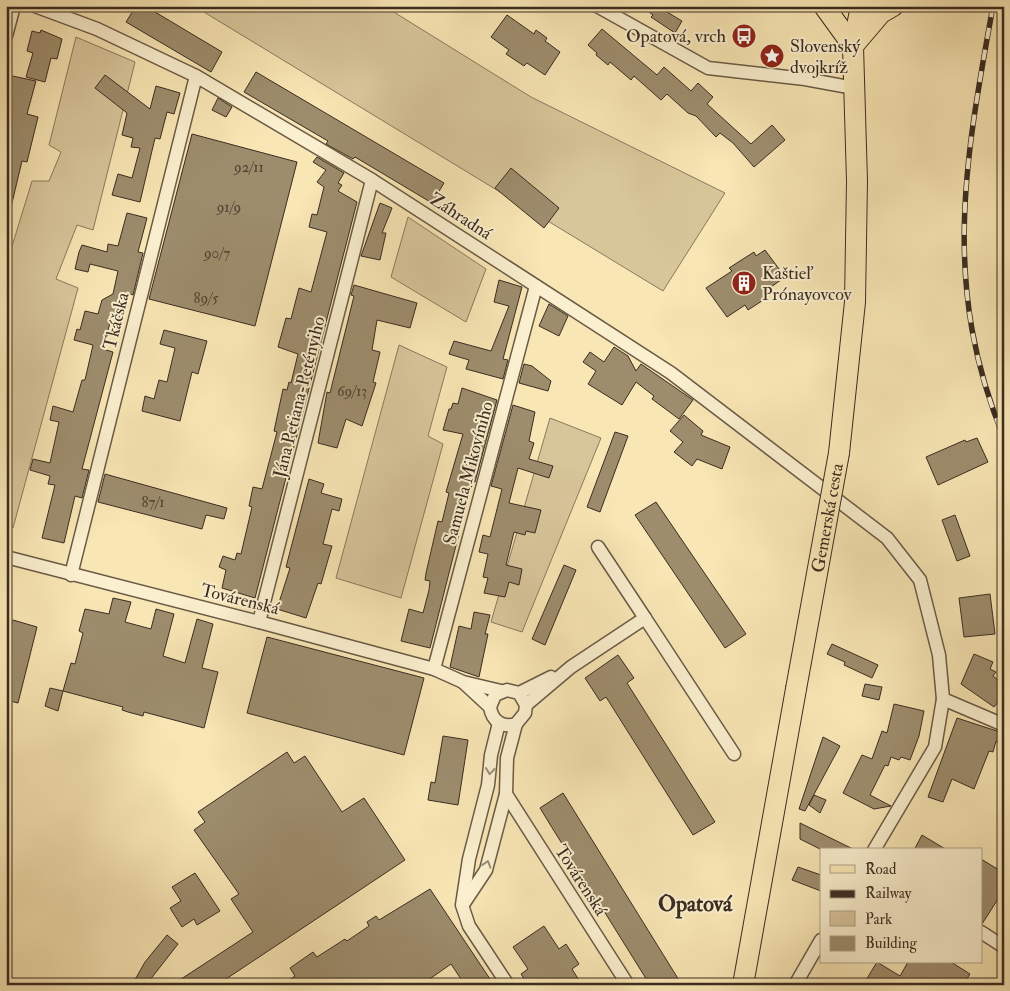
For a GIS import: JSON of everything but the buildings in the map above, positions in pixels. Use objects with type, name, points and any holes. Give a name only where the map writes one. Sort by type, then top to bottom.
[{"type":"main road","points":[[824,6],[853,46],[881,13],[893,6]]},
{"type":"main road","name":"Gemerská cesta","points":[[743,985],[839,453],[856,293],[857,181],[853,46],[862,6]]},
{"type":"street","points":[[6,36],[14,6]]},
{"type":"street","name":"Záhradná","points":[[35,6],[97,29],[196,76],[372,180],[671,372],[840,502]]},
{"type":"street","points":[[597,6],[708,68],[805,79],[854,88]]},
{"type":"street","name":"Tkáčska","points":[[71,575],[196,76]]},
{"type":"street","name":"Jána Petiana-Petényiho","points":[[260,622],[372,180]]},
{"type":"street","name":"Samuela Mikovíniho","points":[[434,669],[536,286]]},
{"type":"street","name":"Gemerská cesta","points":[[840,502],[887,538],[920,580],[938,655],[943,699],[935,747],[875,848]]},
{"type":"street","points":[[598,547],[734,754]]},
{"type":"street","name":"Továrenská","points":[[6,557],[434,669],[463,682],[501,691],[513,690],[519,693]]},
{"type":"street","points":[[526,705],[571,667],[645,618]]},
{"type":"street","points":[[462,905],[486,870],[506,794],[507,758],[516,724],[525,713],[526,705],[519,693],[571,667]]},
{"type":"street","name":"Továrenská","points":[[463,682],[490,707],[494,719],[499,723]]},
{"type":"street","points":[[490,707],[495,695],[501,691]]},
{"type":"street","points":[[943,699],[1004,725]]},
{"type":"street","points":[[508,985],[469,926],[462,905],[466,874],[488,785],[491,755],[499,723],[504,725],[516,724]]},
{"type":"street","name":"Továrenská","points":[[506,794],[628,985]]},
{"type":"street","points":[[982,933],[1004,947]]},
{"type":"street","points":[[795,985],[820,942]]},
{"type":"green space","points":[[194,6],[384,6],[531,97],[725,193],[663,291]]},
{"type":"green space","points":[[76,37],[135,62],[93,230],[77,225],[56,279],[78,288],[13,528],[6,526],[6,266],[32,181],[49,181],[61,152],[49,145]]},
{"type":"green space","points":[[408,217],[486,269],[466,322],[391,277]]},
{"type":"green space","points":[[399,345],[447,367],[428,436],[443,444],[401,598],[336,578]]},
{"type":"green space","points":[[550,418],[601,438],[522,632],[491,622]]},
{"type":"railway","points":[[993,6],[974,118],[968,171],[964,223],[965,275],[972,328],[984,382],[1004,438]]},
{"type":"place","name":"Opatová, vrch","points":[[744,36]]},
{"type":"place","name":"Slovenský dvojkríž","points":[[772,56]]},
{"type":"place","name":"Kaštieľ Prónayovcov","points":[[744,283]]},
{"type":"district","name":"Opatová","points":[[695,903]]}]
